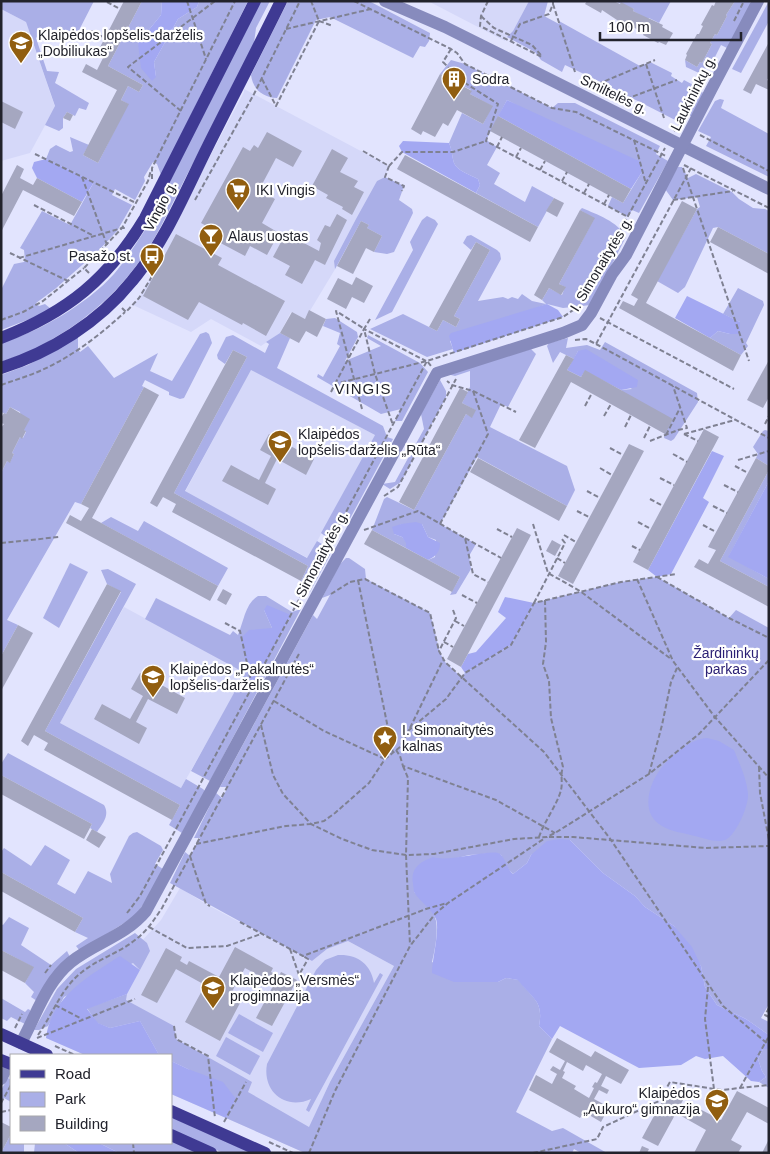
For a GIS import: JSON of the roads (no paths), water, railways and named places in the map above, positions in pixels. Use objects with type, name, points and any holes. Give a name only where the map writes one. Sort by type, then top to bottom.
[{"type":"main road","name":"Vingio g.","points":[[1,338],[43,320],[81,295],[97,282],[129,246],[255,1]]},
{"type":"main road","name":"Vingio g.","points":[[1,368],[32,356],[55,344],[97,316],[132,281],[166,228],[281,1]]},
{"type":"main road","points":[[1,1034],[45,1054]]},
{"type":"main road","points":[[172,1111],[265,1153]]},
{"type":"main road","points":[[172,1135],[211,1153]]},
{"type":"street","name":"Smiltelės g.","points":[[385,1],[445,27],[769,189]]},
{"type":"street","name":"Smiltelės g.","points":[[403,1],[445,27]]},
{"type":"street","name":"Laukininkų g.","points":[[683,145],[758,1]]},
{"type":"street","name":"I. Simonaitytės g.","points":[[21,1043],[52,984],[63,969],[78,956],[125,931],[136,923],[146,911],[437,372],[563,333],[582,325],[591,313],[612,274],[626,255],[683,145]]},
{"type":"street","points":[[1,1079],[7,1063]]},
{"type":"place","name":"Klaipėdos lopšelis-darželis „Dobiliukas“","points":[[21,64]]},
{"type":"place","name":"Sodra","points":[[454,100]]},
{"type":"place","name":"IKI Vingis","points":[[238,211]]},
{"type":"place","name":"Alaus uostas","points":[[211,257]]},
{"type":"place","name":"Pasažo st.","points":[[152,277]]},
{"type":"place","name":"Klaipėdos lopšelis-darželis „Rūta“","points":[[280,463]]},
{"type":"place","name":"Klaipėdos „Pakalnutės“ lopšelis-darželis","points":[[153,698]]},
{"type":"place","name":"I. Simonaitytės kalnas","points":[[385,759]]},
{"type":"place","name":"Klaipėdos „Versmės“ progimnazija","points":[[213,1009]]},
{"type":"place","name":"Klaipėdos „Aukuro“ gimnazija","points":[[717,1122]]},
{"type":"district","name":"VINGIS","points":[[363,389]]},
{"type":"park label","name":"Žardininkų parkas","points":[[726,662]]}]
